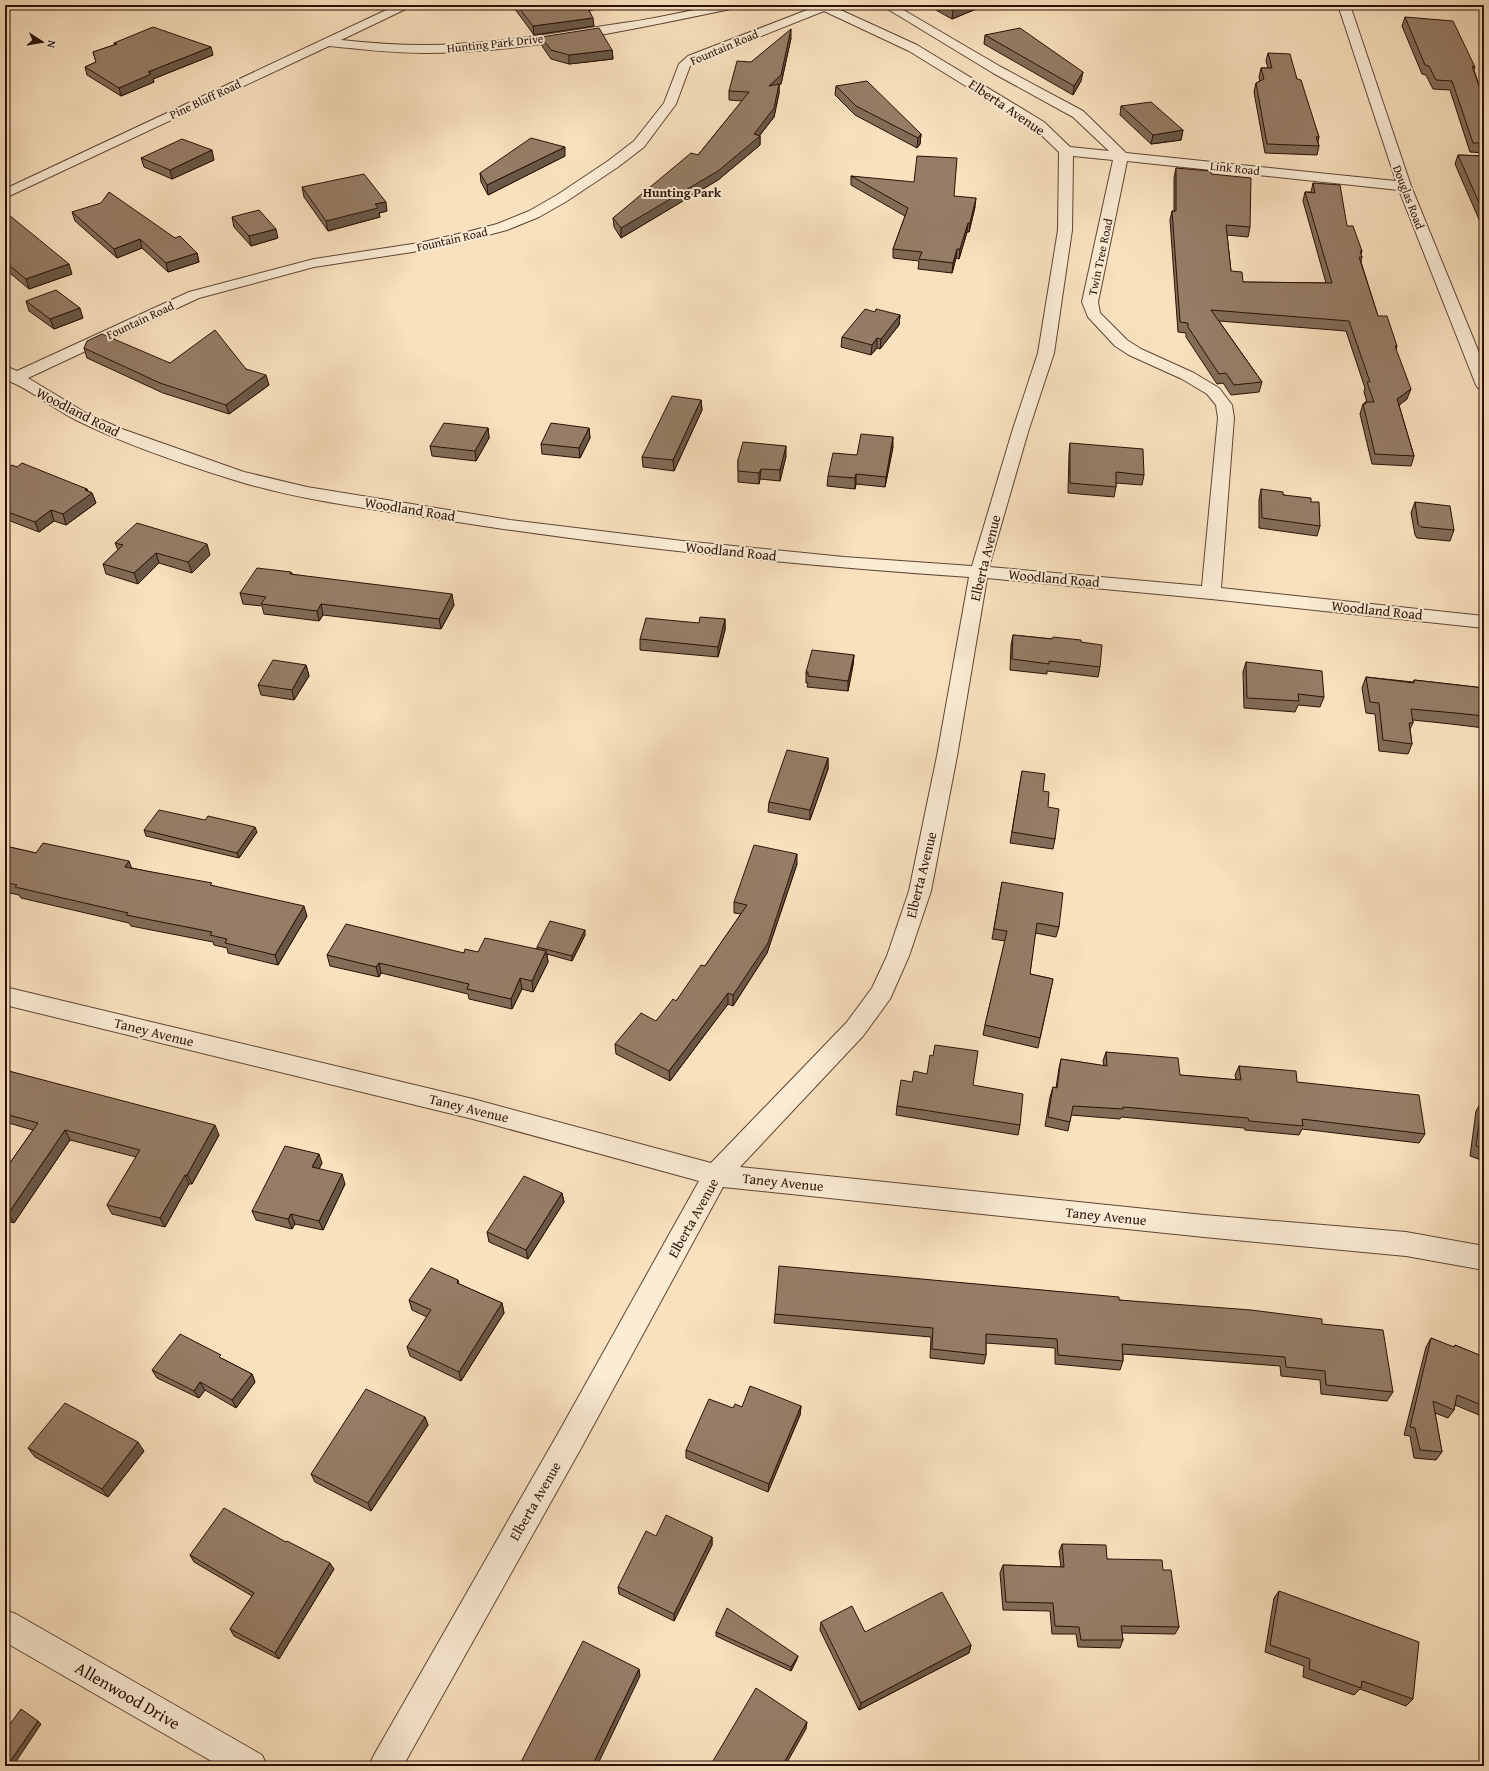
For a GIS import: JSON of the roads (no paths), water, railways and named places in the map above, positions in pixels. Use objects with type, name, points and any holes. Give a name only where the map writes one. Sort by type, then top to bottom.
[{"type":"street","name":"Pine Bluff Road","points":[[5,194],[406,5]]},
{"type":"street","name":"Hunting Park Drive","points":[[325,42],[385,48],[424,49],[508,44],[636,25],[735,5]]},
{"type":"street","points":[[886,5],[997,70],[1078,114],[1121,156]]},
{"type":"street","name":"Douglas Road","points":[[1344,5],[1404,186],[1484,385]]},
{"type":"street","name":"Elberta Avenue","points":[[385,1766],[570,1440],[716,1175],[855,1029],[882,993],[898,956],[920,891],[947,756],[979,572],[1020,432],[1046,353],[1065,230],[1066,151],[1039,125],[1000,100],[913,48],[827,6]]},
{"type":"street","name":"Fountain Road","points":[[10,375],[194,296],[253,278],[314,263],[419,247],[469,236],[502,227],[534,214],[575,190],[639,144],[670,104],[685,64],[692,59],[827,6]]},
{"type":"street","name":"Link Road","points":[[1066,151],[1404,186]]},
{"type":"street","name":"Twin Tree Road","points":[[1121,156],[1090,302],[1093,314],[1122,343],[1135,352],[1188,376],[1213,391],[1224,405],[1226,418],[1211,593]]},
{"type":"street","name":"Woodland Road","points":[[10,375],[80,416],[116,433],[239,476],[307,492],[388,506],[510,525],[683,546],[844,563],[979,572],[1211,593],[1484,622]]},
{"type":"street","name":"Taney Avenue","points":[[5,996],[473,1109],[716,1175],[1204,1226],[1406,1244],[1484,1258]]},
{"type":"street","name":"Allenwood Drive","points":[[5,1625],[244,1764]]},
{"type":"district","name":"Hunting Park","points":[[682,192]]}]
